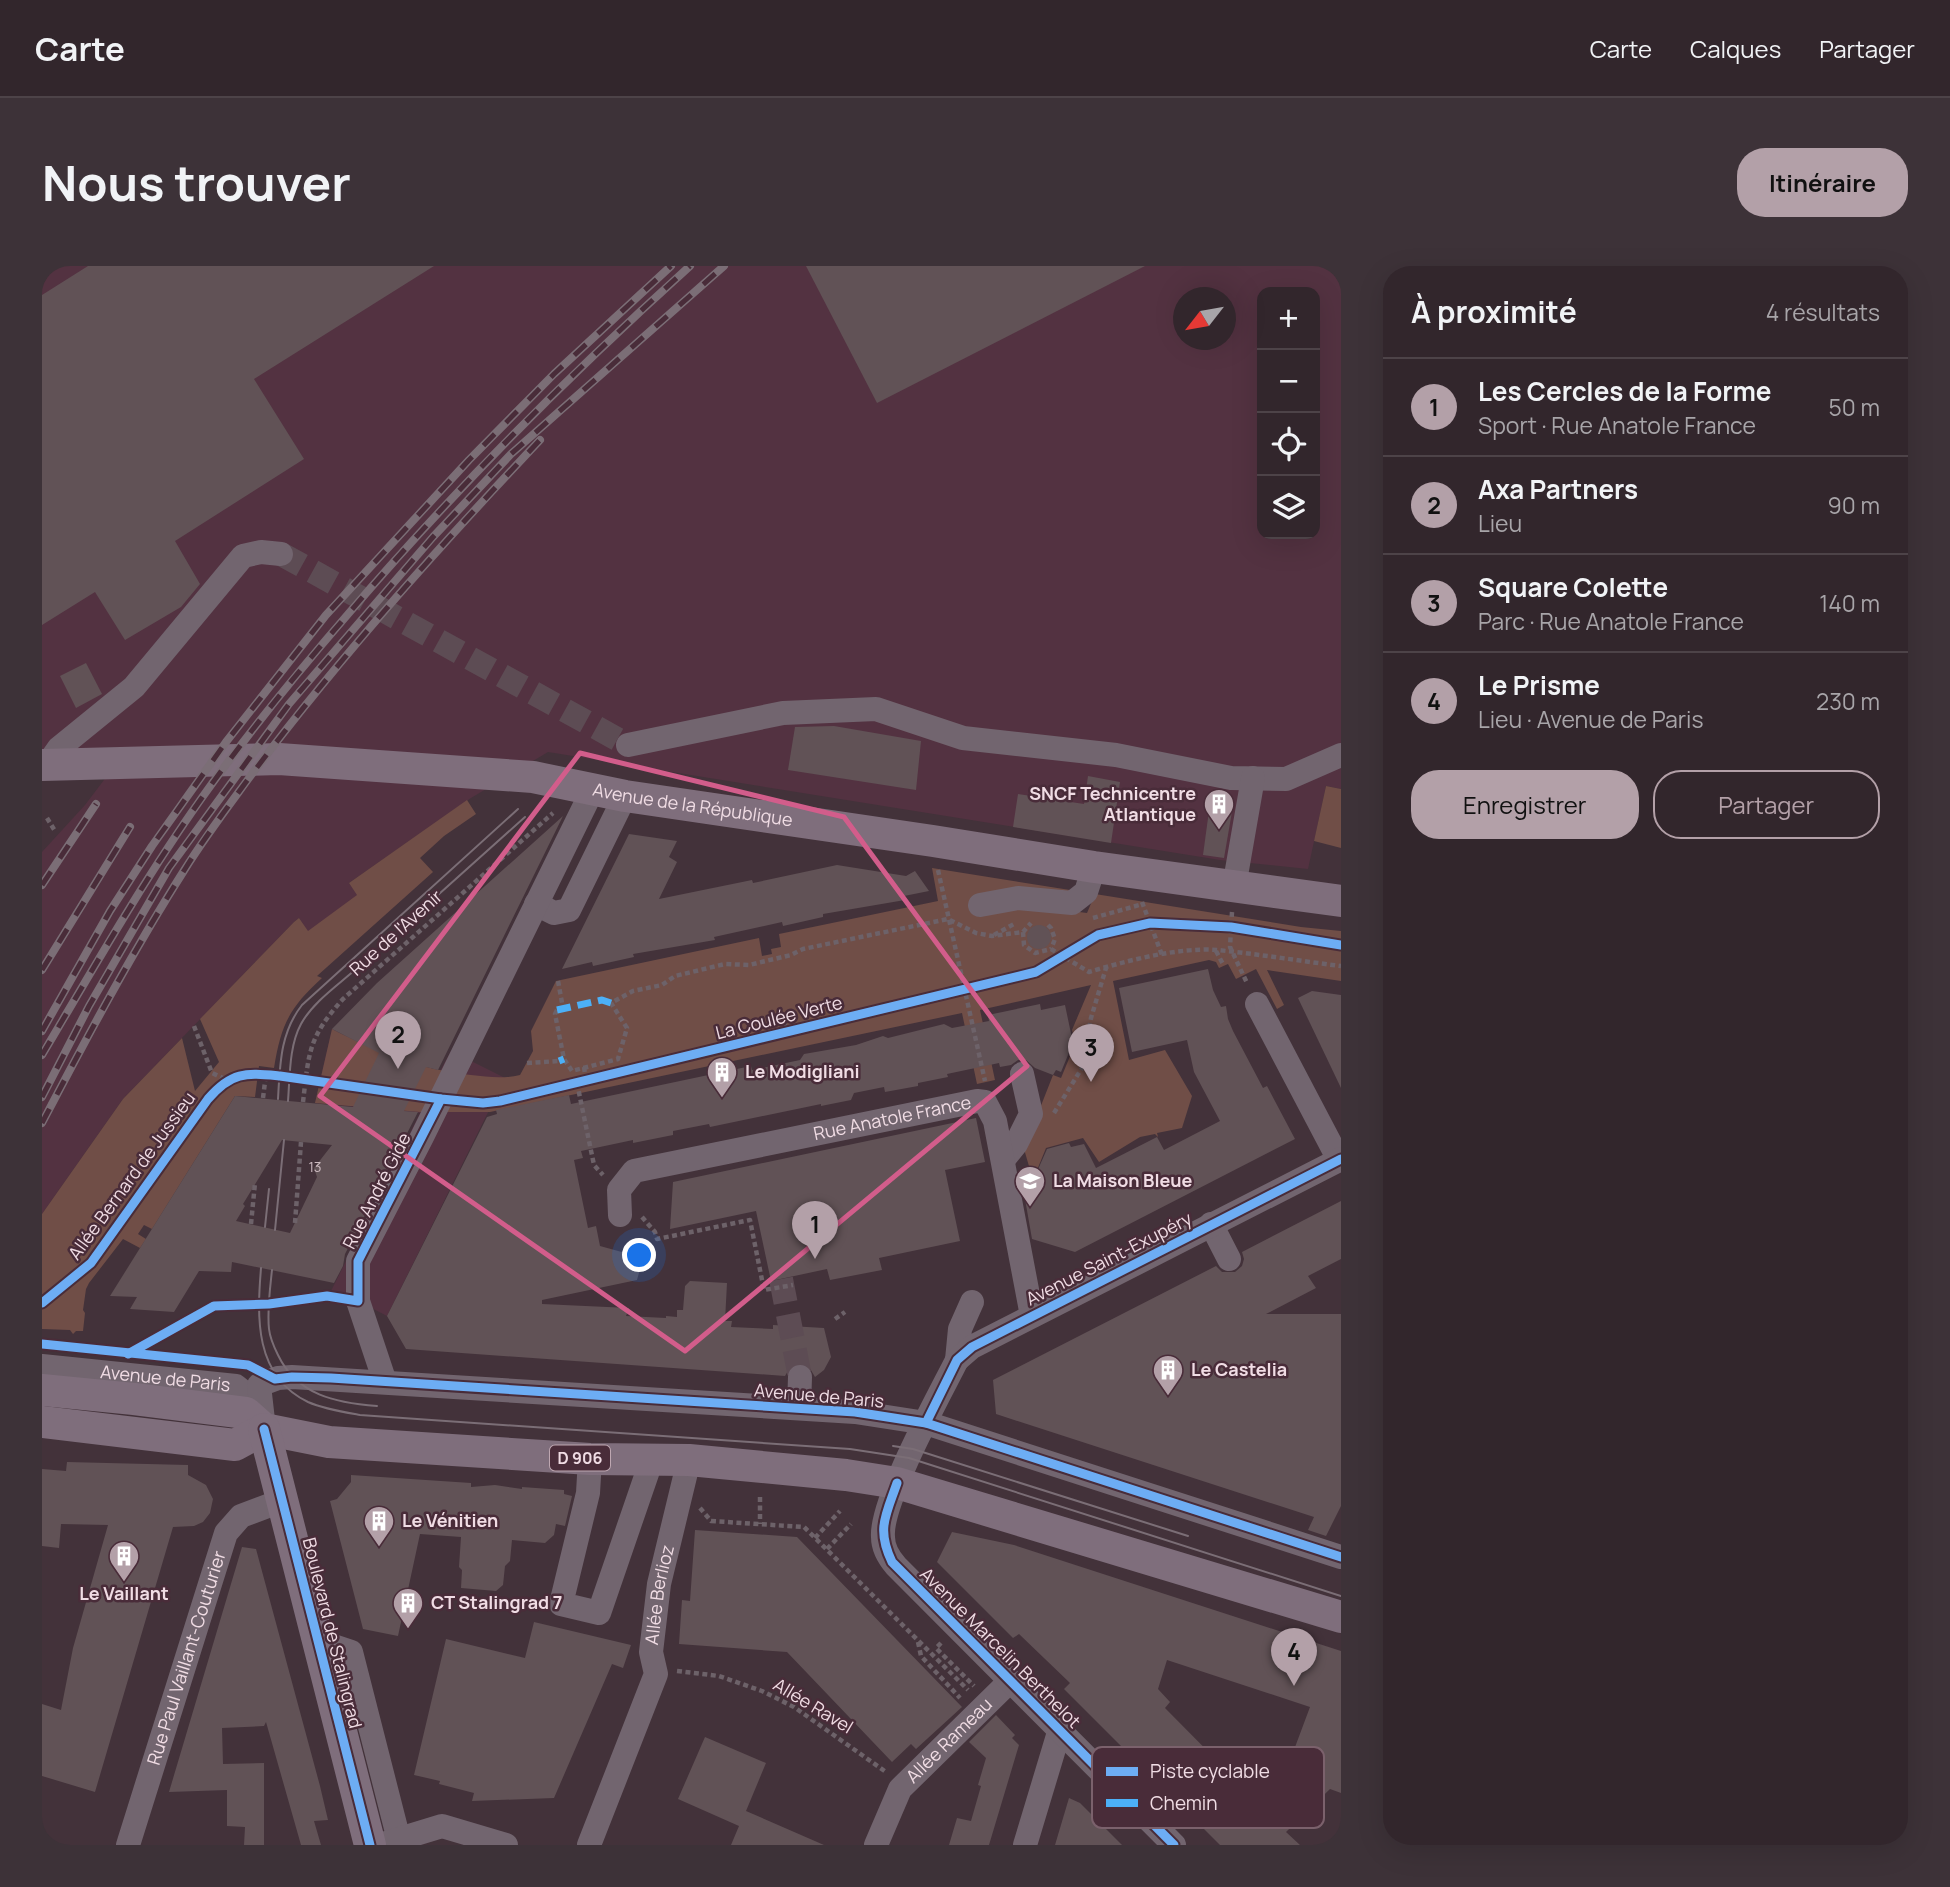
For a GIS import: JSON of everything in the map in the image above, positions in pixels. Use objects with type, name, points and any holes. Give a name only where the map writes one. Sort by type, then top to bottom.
[{"type":"main road","name":"Avenue de la République","points":[[44,765],[279,759],[533,777],[592,791],[1094,867],[1341,901]]},
{"type":"main road","name":"Avenue de Paris","points":[[42,1390],[246,1413],[264,1429],[329,1442],[590,1459],[689,1460],[846,1475],[897,1483],[1341,1617]]},
{"type":"main road","points":[[42,1422],[235,1445],[264,1429]]},
{"type":"main road","name":"Boulevard de Stalingrad","points":[[264,1429],[318,1642],[383,1843]]},
{"type":"street","points":[[44,765],[59,748],[134,687],[243,556],[261,552],[281,554]]},
{"type":"street","points":[[628,745],[783,713],[876,709],[963,738],[1106,754],[1231,778],[1286,779],[1341,755]]},
{"type":"street","points":[[1234,887],[1253,778]]},
{"type":"street","name":"Rue André Gide","points":[[384,1382],[358,1301],[358,1261],[592,791]]},
{"type":"street","points":[[536,904],[554,913],[569,910],[625,796]]},
{"type":"street","points":[[980,905],[1018,898],[1072,903],[1086,892],[1094,867]]},
{"type":"street","points":[[1257,1003],[1340,1159]]},
{"type":"street","points":[[1003,1160],[1016,1144],[1031,1114],[1022,1074]]},
{"type":"street","name":"Rue Anatole France","points":[[619,1190],[634,1171],[977,1101],[985,1102],[995,1121],[1032,1316]]},
{"type":"street","name":"Avenue Saint-Exupéry","points":[[897,1483],[957,1360],[972,1347],[1340,1159]]},
{"type":"street","points":[[619,1190],[620,1215]]},
{"type":"street","points":[[1212,1224],[1228,1259]]},
{"type":"street","points":[[957,1360],[960,1329],[972,1302]]},
{"type":"street","name":"Avenue de Paris","points":[[42,1366],[236,1386],[246,1394],[264,1429]]},
{"type":"street","name":"Avenue de Paris","points":[[264,1429],[259,1385],[278,1378],[292,1377],[855,1412],[926,1423],[1341,1557]]},
{"type":"street","points":[[799,1408],[800,1377]]},
{"type":"street","points":[[590,1459],[588,1493],[561,1604],[599,1613],[652,1459]]},
{"type":"street","name":"Allée Berlioz","points":[[589,1845],[656,1674],[651,1652],[659,1584],[689,1460]]},
{"type":"street","name":"Avenue Marcelin Berthelot","points":[[897,1483],[882,1535],[892,1562],[1092,1762]]},
{"type":"street","name":"Rue Paul Vaillant-Couturier","points":[[128,1845],[226,1533],[241,1516],[281,1501]]},
{"type":"street","name":"Allée Rameau","points":[[876,1845],[900,1789],[1010,1681]]},
{"type":"street","points":[[1025,1845],[1060,1730]]},
{"type":"street","points":[[383,1843],[442,1826],[506,1845]]},
{"type":"street","name":"Avenue Marcelin Berthelot","points":[[1157,1828],[1174,1845]]},
{"type":"path","points":[[47,818],[55,831]]},
{"type":"path","points":[[938,870],[948,919],[970,989],[988,1093],[985,1102]]},
{"type":"path","points":[[1234,887],[1230,947],[1257,1003]]},
{"type":"path","points":[[1143,904],[1162,955]]},
{"type":"path","points":[[558,981],[560,1009],[555,1014],[565,1059],[572,1070],[618,1059],[627,1028],[611,1003],[633,991],[662,985],[675,976],[725,964],[768,963],[803,949],[948,919],[976,933],[992,936],[1023,932]]},
{"type":"path","points":[[1051,949],[1055,939],[1051,928],[1041,920],[1030,923],[1023,932],[1024,945],[1035,953],[1051,949],[1089,972],[1162,955],[1216,950],[1341,966]]},
{"type":"path","points":[[1137,926],[1164,924]]},
{"type":"path","points":[[1217,927],[1245,930]]},
{"type":"path","points":[[1057,960],[1077,948]]},
{"type":"path","points":[[1216,950],[1224,965]]},
{"type":"path","points":[[1051,1119],[1082,1068],[1091,1018],[1106,967]]},
{"type":"path","points":[[953,993],[970,989]]},
{"type":"path","points":[[784,1021],[787,1033]]},
{"type":"path","points":[[194,1026],[212,1073],[227,1080]]},
{"type":"path","points":[[527,1063],[559,1061]]},
{"type":"path","points":[[584,1067],[594,1165],[655,1232],[657,1239],[750,1220],[764,1290],[793,1284]]},
{"type":"path","points":[[253,1073],[280,1076]]},
{"type":"path","points":[[263,1098],[266,1074]]},
{"type":"path","points":[[303,1079],[317,1081]]},
{"type":"path","points":[[564,1086],[584,1082]]},
{"type":"path","points":[[295,1223],[301,1142]]},
{"type":"path","points":[[251,1224],[255,1183]]},
{"type":"path","points":[[835,1319],[845,1312]]},
{"type":"path","points":[[760,1497],[760,1524]]},
{"type":"path","points":[[698,1506],[711,1521],[804,1527],[971,1692],[976,1687],[936,1648],[942,1643]]},
{"type":"path","points":[[815,1538],[840,1511]]},
{"type":"path","points":[[827,1549],[851,1524]]},
{"type":"path","points":[[918,1642],[921,1656],[967,1706]]},
{"type":"highlighted area","points":[[580,753],[844,817],[1027,1066],[685,1351],[320,1096]]},
{"type":"shaded area","points":[[42,266],[1341,266],[1341,789],[1326,786],[1308,869],[1220,860],[548,752],[471,798],[349,883],[358,895],[308,932],[299,918],[294,922],[123,1099],[42,1214],[42,852],[85,805],[129,747],[42,750]]},
{"type":"shaded area","points":[[1326,786],[1341,789],[1341,848],[1314,841]]},
{"type":"shaded area","points":[[467,800],[476,814],[444,836],[420,858],[433,872],[317,976],[322,978],[288,1018],[274,1068],[259,1066],[255,1097],[235,1096],[152,1229],[144,1225],[138,1234],[146,1239],[140,1248],[123,1239],[89,1283],[83,1310],[83,1331],[73,1334],[70,1330],[42,1329],[42,1214],[123,1099],[182,1038],[195,1091],[219,1062],[200,1019],[294,922],[299,918],[308,931],[357,895],[349,883]]},
{"type":"shaded area","points":[[932,868],[1070,890],[1069,897],[1017,904],[1087,913],[1095,894],[1341,931],[1341,981],[1267,970],[1284,1005],[1277,1009],[1256,969],[1236,979],[1228,964],[1219,968],[1216,962],[1209,960],[1113,981],[1129,1060],[1165,1050],[1192,1096],[1182,1128],[1157,1133],[1158,1137],[1155,1134],[1140,1137],[1099,1162],[1083,1138],[1046,1148],[1033,1180],[1024,1149],[1053,1075],[1061,1078],[1078,1037],[1072,1030],[1091,985],[980,1010],[995,1080],[977,1084],[962,1013],[490,1112],[420,1112],[315,1103],[332,1029],[383,1053],[434,1069],[489,1077],[520,1075],[533,1051],[531,1031],[556,981],[759,938],[762,956],[772,954],[771,949],[781,947],[779,934],[938,901]]},
{"type":"shaded area","points":[[332,1029],[379,1053],[440,1071],[451,1051],[505,1078],[387,1316],[358,1301],[330,1293],[420,1113],[315,1103]]},
{"type":"building","points":[[88,266],[434,266],[254,379],[304,459],[175,541],[200,584],[181,607],[125,640],[95,592],[42,625],[42,295]]},
{"type":"building","points":[[806,266],[1145,266],[877,403]]},
{"type":"building","points":[[86,663],[102,694],[76,708],[60,676]]},
{"type":"building","points":[[834,726],[921,741],[916,790],[788,770],[795,727]]},
{"type":"building","points":[[1088,776],[1120,782],[1111,843],[1013,827],[1018,794],[1084,804]]},
{"type":"building","name":"SNCF Technicentre Atlantique","points":[[1211,796],[1234,800],[1224,858],[1203,855]]},
{"type":"building","points":[[563,816],[438,1070],[426,1067],[404,1111],[418,1112],[345,1254],[343,1266],[334,1283],[232,1262],[231,1272],[199,1271],[174,1312],[130,1309],[137,1297],[110,1296],[235,1096],[353,1107],[379,1053],[332,1029],[377,983]],"holes":[[[282,1140],[332,1145],[314,1168],[317,1177],[290,1233],[236,1221],[245,1206],[243,1204]]]},
{"type":"building","points":[[629,834],[677,841],[669,857],[677,862],[659,899],[837,865],[906,876],[915,871],[929,891],[904,896],[905,900],[823,914],[823,917],[783,926],[782,922],[714,937],[715,940],[633,954],[634,957],[593,966],[592,962],[562,969]]},
{"type":"building","points":[[1039,925],[1047,929],[1051,937],[1047,945],[1039,949],[1031,945],[1027,937],[1031,929]]},
{"type":"building","points":[[1208,969],[1213,990],[1221,1007],[1226,1006],[1233,1031],[1263,1088],[1267,1086],[1295,1139],[1075,1252],[1032,1239],[1025,1199],[1047,1149],[1069,1143],[1071,1147],[1084,1144],[1096,1168],[1157,1137],[1164,1150],[1220,1121],[1194,1072],[1187,1040],[1132,1052],[1119,988]]},
{"type":"building","points":[[1312,991],[1341,995],[1341,1088],[1298,998]]},
{"type":"building","points":[[1040,1004],[1041,1010],[1065,1005],[1073,1043],[1061,1072],[1056,1070],[1053,1075],[1035,1068],[1026,1060],[1000,1067],[999,1063],[947,1074],[948,1077],[918,1083],[918,1086],[885,1092],[884,1087],[854,1093],[851,1100],[710,1127],[709,1124],[673,1131],[673,1135],[581,1151],[583,1158],[574,1160],[588,1228],[596,1226],[600,1246],[629,1254],[645,1251],[637,1280],[542,1300],[542,1304],[629,1308],[626,1316],[677,1317],[677,1310],[683,1310],[685,1286],[690,1281],[727,1283],[725,1321],[732,1321],[731,1327],[773,1329],[773,1325],[824,1328],[831,1357],[824,1370],[815,1377],[808,1365],[801,1362],[792,1364],[785,1376],[406,1349],[387,1316],[487,1117],[497,1114],[496,1110],[569,1095],[571,1104],[751,1066],[752,1070],[800,1060],[804,1054],[856,1045],[883,1036],[888,1038],[944,1024],[952,1028],[989,1021],[988,1015]]},
{"type":"building","points":[[976,1118],[985,1162],[945,1170],[960,1241],[879,1258],[882,1270],[830,1280],[827,1269],[771,1281],[756,1211],[670,1229],[673,1182]]},
{"type":"building","name":"Le Castelia","points":[[1341,1201],[1341,1259],[1308,1276],[1316,1288],[1266,1314],[1341,1314],[1341,1506],[1326,1536],[1308,1530],[1314,1517],[996,1414],[993,1380],[1216,1266],[1222,1272],[1235,1272],[1242,1266],[1242,1252]]},
{"type":"building","name":"Le Vaillant","points":[[67,1462],[188,1465],[188,1475],[206,1485],[213,1499],[210,1513],[203,1522],[194,1526],[173,1527],[95,1792],[42,1776],[42,1704],[61,1710],[73,1648],[108,1525],[61,1524],[59,1548],[42,1546],[42,1469],[66,1471]]},
{"type":"building","points":[[351,1475],[471,1483],[471,1487],[495,1485],[564,1490],[564,1494],[572,1496],[565,1526],[556,1524],[554,1535],[545,1543],[512,1540],[510,1561],[505,1566],[503,1585],[496,1591],[461,1588],[461,1537],[420,1534],[398,1636],[363,1629],[330,1501],[337,1499],[351,1482]]},
{"type":"building","points":[[695,1530],[797,1537],[962,1707],[916,1749],[911,1744],[892,1762],[787,1652],[679,1644],[682,1600],[690,1601]]},
{"type":"building","points":[[952,1532],[1014,1545],[1341,1651],[1341,1793],[1330,1789],[1324,1795],[1324,1747],[1295,1747],[1310,1707],[1167,1660],[1158,1689],[1170,1702],[1165,1708],[1204,1747],[1122,1747],[1064,1689],[1070,1683],[1019,1634],[1013,1638],[937,1562]]},
{"type":"building","points":[[242,1547],[256,1549],[320,1786],[328,1820],[314,1821],[321,1845],[301,1845],[266,1722],[264,1726],[222,1728],[223,1764],[264,1763],[264,1845],[244,1845],[245,1827],[227,1826],[227,1790],[169,1792]]},
{"type":"building","points":[[534,1622],[631,1645],[623,1668],[612,1664],[554,1798],[472,1801],[474,1793],[414,1775],[446,1639],[525,1658]]},
{"type":"building","points":[[996,1715],[1015,1735],[1012,1738],[1019,1745],[989,1845],[949,1845],[957,1818],[971,1821],[981,1786],[978,1785],[986,1758],[969,1742]]},
{"type":"building","points":[[705,1737],[766,1763],[746,1811],[824,1845],[731,1845],[739,1826],[678,1799]]},
{"type":"building","points":[[1069,1798],[1080,1803],[1092,1815],[1092,1828],[1105,1828],[1122,1845],[1055,1845]]},
{"type":"building","points":[[1203,1828],[1290,1828],[1286,1832],[1300,1845],[1220,1845]]},
{"type":"tunnel","points":[[281,554],[628,745]]},
{"type":"tunnel","points":[[781,1279],[800,1377]]},
{"type":"tram line","points":[[278,1099],[285,1038],[302,1005],[518,809]]},
{"type":"tram line","points":[[429,903],[525,817]]},
{"type":"tram line","points":[[288,1101],[292,1051],[301,1024],[319,1001],[356,969]]},
{"type":"tram line","points":[[275,1230],[284,1140]]},
{"type":"tram line","points":[[265,1227],[269,1189]]},
{"type":"tram line","points":[[261,1268],[260,1325],[268,1361],[277,1377],[290,1391],[320,1407],[360,1415],[850,1449],[909,1458],[1341,1596]]},
{"type":"tram line","points":[[272,1270],[269,1329],[286,1369],[307,1388],[319,1394],[347,1402],[377,1406]]},
{"type":"tram line","points":[[893,1446],[913,1449],[1188,1536]]},
{"type":"railway","points":[[42,1031],[110,911],[152,846],[226,742],[326,615],[469,460],[554,374],[671,266]]},
{"type":"railway","points":[[42,1055],[180,830],[236,751],[291,681],[389,567],[472,477],[600,349],[690,266]]},
{"type":"railway","points":[[42,1097],[89,1006],[169,868],[289,704],[433,537],[511,454],[724,266]]},
{"type":"railway","points":[[42,1123],[147,931],[224,812],[353,647],[540,440]]},
{"type":"railway","points":[[42,885],[96,804]]},
{"type":"railway","points":[[42,970],[130,827]]},
{"type":"marked path","points":[[557,1010],[602,1000],[611,1003]]},
{"type":"marked path","points":[[559,1061],[564,1059]]},
{"type":"cycle path","name":"La Coulée Verte","points":[[42,1303],[91,1263],[208,1099],[225,1083],[240,1076],[280,1076],[441,1099],[483,1103],[500,1101],[1036,972],[1098,935],[1150,923],[1231,927],[1341,945]]},
{"type":"cycle path","points":[[128,1354],[214,1306],[269,1304],[327,1296],[358,1301],[358,1261],[441,1099]]},
{"type":"cycle path","points":[[926,1423],[957,1360],[972,1347],[1341,1159]]},
{"type":"cycle path","points":[[42,1344],[248,1365],[275,1379],[331,1378],[855,1412],[926,1423],[1341,1557]]},
{"type":"cycle path","points":[[264,1429],[370,1845]]},
{"type":"cycle path","points":[[897,1483],[884,1522],[884,1540],[892,1562],[1092,1763]]},
{"type":"cycle path","points":[[1157,1828],[1174,1845]]},
{"type":"place","name":"SNCF Technicentre Atlantique","points":[[1219,831]]},
{"type":"place","name":"Axa Partners","points":[[398,1069]]},
{"type":"place","name":"Square Colette","points":[[1091,1082]]},
{"type":"place","name":"Le Modigliani","points":[[722,1099]]},
{"type":"place","name":"La Maison Bleue","points":[[1030,1208]]},
{"type":"place","name":"Les Cercles de la Forme","points":[[815,1259]]},
{"type":"place","name":"Le Castelia","points":[[1168,1397]]},
{"type":"place","name":"Le Vénitien","points":[[379,1548]]},
{"type":"place","name":"Le Vaillant","points":[[124,1583]]},
{"type":"place","name":"CT Stalingrad 7","points":[[408,1630]]},
{"type":"place","name":"Le Prisme","points":[[1294,1686]]}]
